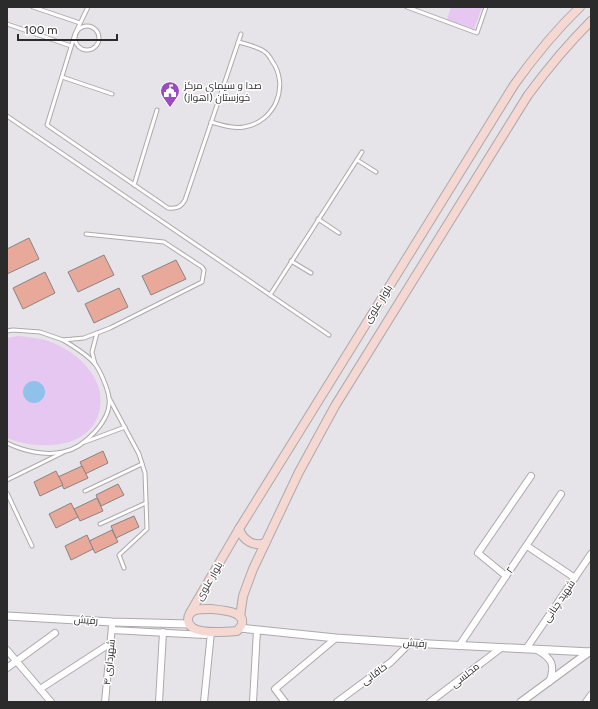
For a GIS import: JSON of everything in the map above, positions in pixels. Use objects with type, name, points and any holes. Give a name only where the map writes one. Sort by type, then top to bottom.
[{"type":"main road","name":"بلوار علوی","points":[[190,613],[239,529],[514,85],[536,54],[561,25],[580,7]]},
{"type":"main road","name":"بلوار علوی","points":[[240,628],[243,596],[265,543],[299,472],[335,406],[524,102],[550,65],[591,21]]},
{"type":"main road","points":[[239,529],[241,534],[249,542],[261,545],[265,543]]},
{"type":"main road","points":[[240,617],[230,611],[211,609],[197,610],[190,613],[188,618],[189,624],[193,628],[211,633],[237,631],[240,628]]},
{"type":"street","points":[[506,576],[478,553],[531,476]]},
{"type":"street","name":"۲","points":[[459,646],[561,494]]},
{"type":"street","points":[[527,546],[575,578]]},
{"type":"street","name":"شهید چنانی","points":[[526,649],[591,554]]},
{"type":"street","name":"رفیش","points":[[7,616],[112,622],[189,624]]},
{"type":"street","name":"شهرداری ۴","points":[[105,702],[112,622]]},
{"type":"street","name":"رفیش","points":[[240,628],[336,638],[459,646],[590,652]]},
{"type":"street","points":[[112,630],[211,633],[204,702]]},
{"type":"street","points":[[253,702],[257,630]]},
{"type":"street","points":[[159,702],[163,632]]},
{"type":"street","points":[[7,668],[55,633]]},
{"type":"street","points":[[285,702],[276,690],[312,657],[336,638]]},
{"type":"street","points":[[40,689],[111,643]]},
{"type":"street","name":"خاقانی","points":[[337,702],[390,662],[410,643]]},
{"type":"street","name":"مجلسی","points":[[430,702],[501,648]]},
{"type":"street","points":[[7,650],[51,702]]},
{"type":"street","points":[[538,650],[546,655],[552,663],[553,673],[549,682]]},
{"type":"street","points":[[521,702],[590,652]]},
{"type":"street","points":[[586,702],[591,695]]},
{"type":"lane","points":[[33,7],[80,23]]},
{"type":"lane","points":[[88,7],[75,34],[47,124],[168,208],[179,208],[183,205],[241,34]]},
{"type":"lane","points":[[407,7],[414,8],[477,33],[486,7]]},
{"type":"lane","points":[[7,24],[71,46]]},
{"type":"lane","points":[[84,26],[92,27],[99,36],[98,43],[92,49],[88,50],[80,48],[75,42],[75,34],[77,30],[84,26]]},
{"type":"lane","points":[[211,122],[232,128],[252,125],[269,114],[279,97],[280,84],[278,70],[271,59],[261,50],[238,42]]},
{"type":"lane","points":[[62,77],[112,94]]},
{"type":"lane","points":[[134,185],[157,110]]},
{"type":"lane","points":[[7,116],[329,335]]},
{"type":"lane","points":[[270,294],[362,152]]},
{"type":"lane","points":[[357,160],[376,172]]},
{"type":"lane","points":[[318,220],[339,233]]},
{"type":"lane","points":[[63,340],[84,338],[110,328],[202,282],[204,270],[202,267],[164,242],[86,234]]},
{"type":"lane","points":[[292,261],[311,273]]},
{"type":"lane","points":[[7,331],[40,332],[63,340],[95,364]]},
{"type":"lane","points":[[97,333],[92,352],[95,364],[109,398],[139,454],[145,473],[147,529],[119,555],[124,568]]},
{"type":"lane","points":[[83,443],[96,431],[107,413],[109,398]]},
{"type":"lane","points":[[7,480],[83,443],[125,427]]},
{"type":"lane","points":[[7,443],[19,449],[47,453],[64,452]]},
{"type":"lane","points":[[85,491],[142,464]]},
{"type":"lane","points":[[7,493],[32,546]]},
{"type":"lane","points":[[100,524],[146,503]]},
{"type":"shaded area","points":[[451,7],[482,7],[474,29],[447,20]]},
{"type":"shaded area","points":[[18,336],[51,342],[70,352],[87,367],[94,376],[98,386],[100,408],[95,422],[87,432],[76,439],[62,444],[34,445],[7,438],[7,338]],"holes":[[[34,381],[41,383],[43,386],[43,399],[35,403],[30,402],[24,395],[31,382]]]},
{"type":"water","points":[[34,381],[42,384],[45,392],[42,400],[34,403],[26,400],[23,392],[26,384]]},
{"type":"building","points":[[29,238],[39,259],[7,274],[7,249]]},
{"type":"building","points":[[104,255],[114,275],[78,292],[68,272]]},
{"type":"building","points":[[176,260],[186,279],[151,295],[142,276]]},
{"type":"building","points":[[45,272],[55,293],[23,309],[13,288]]},
{"type":"building","points":[[119,288],[128,307],[94,323],[85,304]]},
{"type":"building","points":[[103,451],[108,463],[85,474],[80,462]]},
{"type":"building","points":[[82,466],[88,478],[64,489],[58,477]]},
{"type":"building","points":[[56,471],[63,485],[40,496],[34,482]]},
{"type":"building","points":[[118,484],[124,495],[101,506],[96,495]]},
{"type":"building","points":[[97,498],[103,511],[80,521],[74,509]]},
{"type":"building","points":[[71,503],[78,517],[56,528],[49,514]]},
{"type":"building","points":[[134,516],[139,527],[116,538],[111,526]]},
{"type":"building","points":[[112,530],[118,542],[95,553],[89,541]]},
{"type":"building","points":[[87,535],[93,549],[71,560],[65,546]]},
{"type":"place","name":"صدا و سیمای مرکز خوزستان (اهواز)","points":[[170,108]]}]
